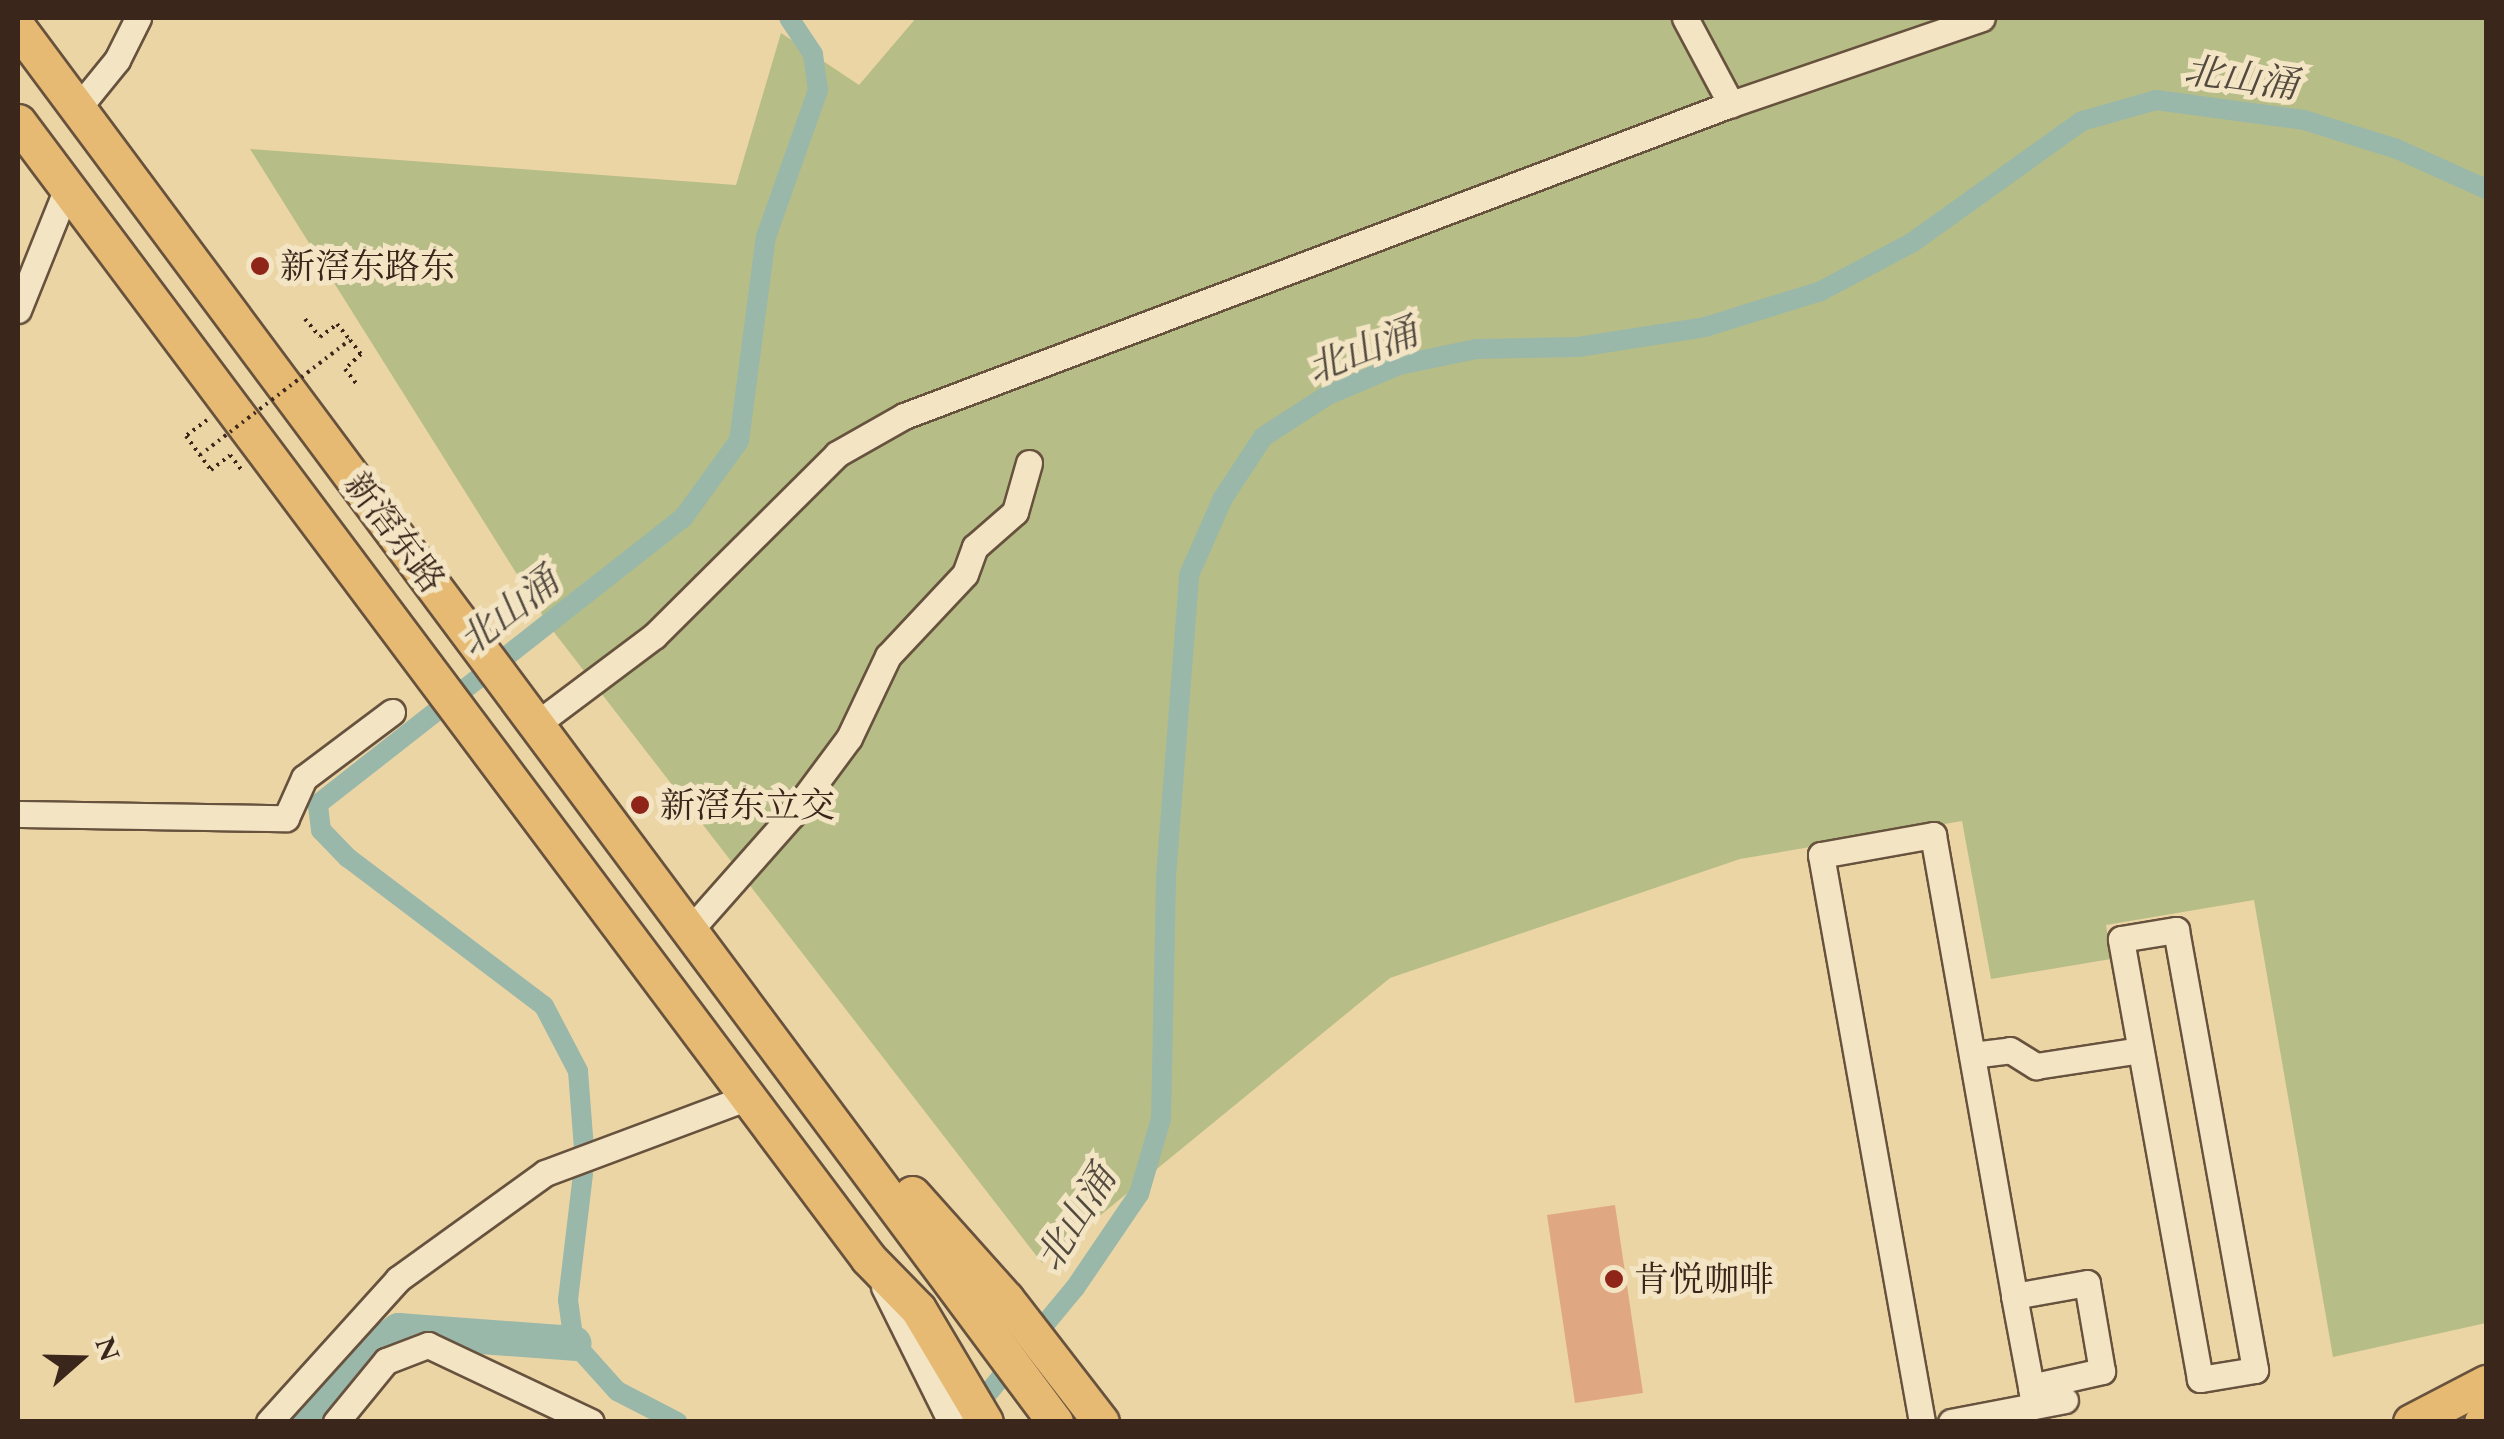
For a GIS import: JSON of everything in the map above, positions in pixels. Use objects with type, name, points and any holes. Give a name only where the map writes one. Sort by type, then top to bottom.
[{"type":"highway","name":"新滘东路","points":[[18,28],[1055,1422]]},
{"type":"highway","name":"新滘东路","points":[[18,122],[868,1258],[918,1310],[946,1380],[985,1422]]},
{"type":"highway","points":[[758,1022],[1006,1299],[1101,1422]]},
{"type":"highway","points":[[2411,1422],[2486,1383]]},
{"type":"street","points":[[78,108],[116,60],[138,18]]},
{"type":"street","points":[[1684,18],[1731,104]]},
{"type":"street","points":[[529,711],[654,636],[837,454],[904,416],[1731,104],[1982,18]]},
{"type":"street","points":[[18,310],[68,188]]},
{"type":"street","points":[[690,930],[792,816],[849,738],[888,656],[965,574],[975,548],[1015,512],[1029,463]]},
{"type":"street","points":[[18,814],[286,818],[304,778],[392,712]]},
{"type":"street","points":[[1922,1422],[1821,855],[1933,835],[2032,1396]]},
{"type":"street","points":[[2176,930],[2255,1370],[2200,1379],[2140,1050],[2121,939],[2176,930]]},
{"type":"street","points":[[1972,1056],[2010,1050],[2036,1066],[2140,1050]]},
{"type":"street","points":[[269,1422],[398,1279],[546,1173],[748,1097]]},
{"type":"street","points":[[1952,1422],[2032,1396],[2066,1403],[2102,1371],[2087,1283],[2014,1296]]},
{"type":"street","points":[[336,1422],[386,1361],[428,1344],[575,1418]]},
{"type":"street","points":[[946,1380],[951,1422]]},
{"type":"path","points":[[305,319],[320,337],[337,324],[350,340],[361,354],[345,369],[356,383]]},
{"type":"path","points":[[200,455],[350,340]]},
{"type":"path","points":[[202,410],[208,418],[186,436],[210,470],[230,455],[241,469]]},
{"type":"green space","points":[[916,18],[2486,18],[2486,1323],[2333,1357],[2254,900],[2106,925],[2111,959],[1991,979],[1962,821],[1740,859],[1390,978],[1042,1263],[550,627],[250,149],[736,185],[781,33],[859,85]]},
{"type":"building","points":[[1615,1205],[1643,1393],[1575,1403],[1547,1215]]},
{"type":"waterway","name":"北山涌","points":[[584,1149],[578,1071],[544,1006],[348,858],[321,830],[318,804],[683,518],[739,441],[766,237],[818,90],[813,54],[789,18]]},
{"type":"waterway","name":"北山涌","points":[[964,1422],[1075,1288],[1139,1194],[1161,1119],[1166,877],[1189,575],[1223,498],[1263,437],[1328,395],[1399,365],[1476,349],[1578,347],[1705,327],[1821,291],[1913,242],[2082,121],[2156,100],[2304,120],[2397,149],[2486,189]]},
{"type":"waterway","name":"北山涌","points":[[583,1174],[568,1300],[574,1343],[617,1391],[677,1422]]},
{"type":"waterway","points":[[309,1422],[348,1368],[398,1330],[574,1343]]},
{"type":"place","name":"新滘东路东","points":[[260,266]]},
{"type":"place","name":"新滘东立交","points":[[640,805]]},
{"type":"place","name":"肯悦咖啡","points":[[1614,1279]]}]
